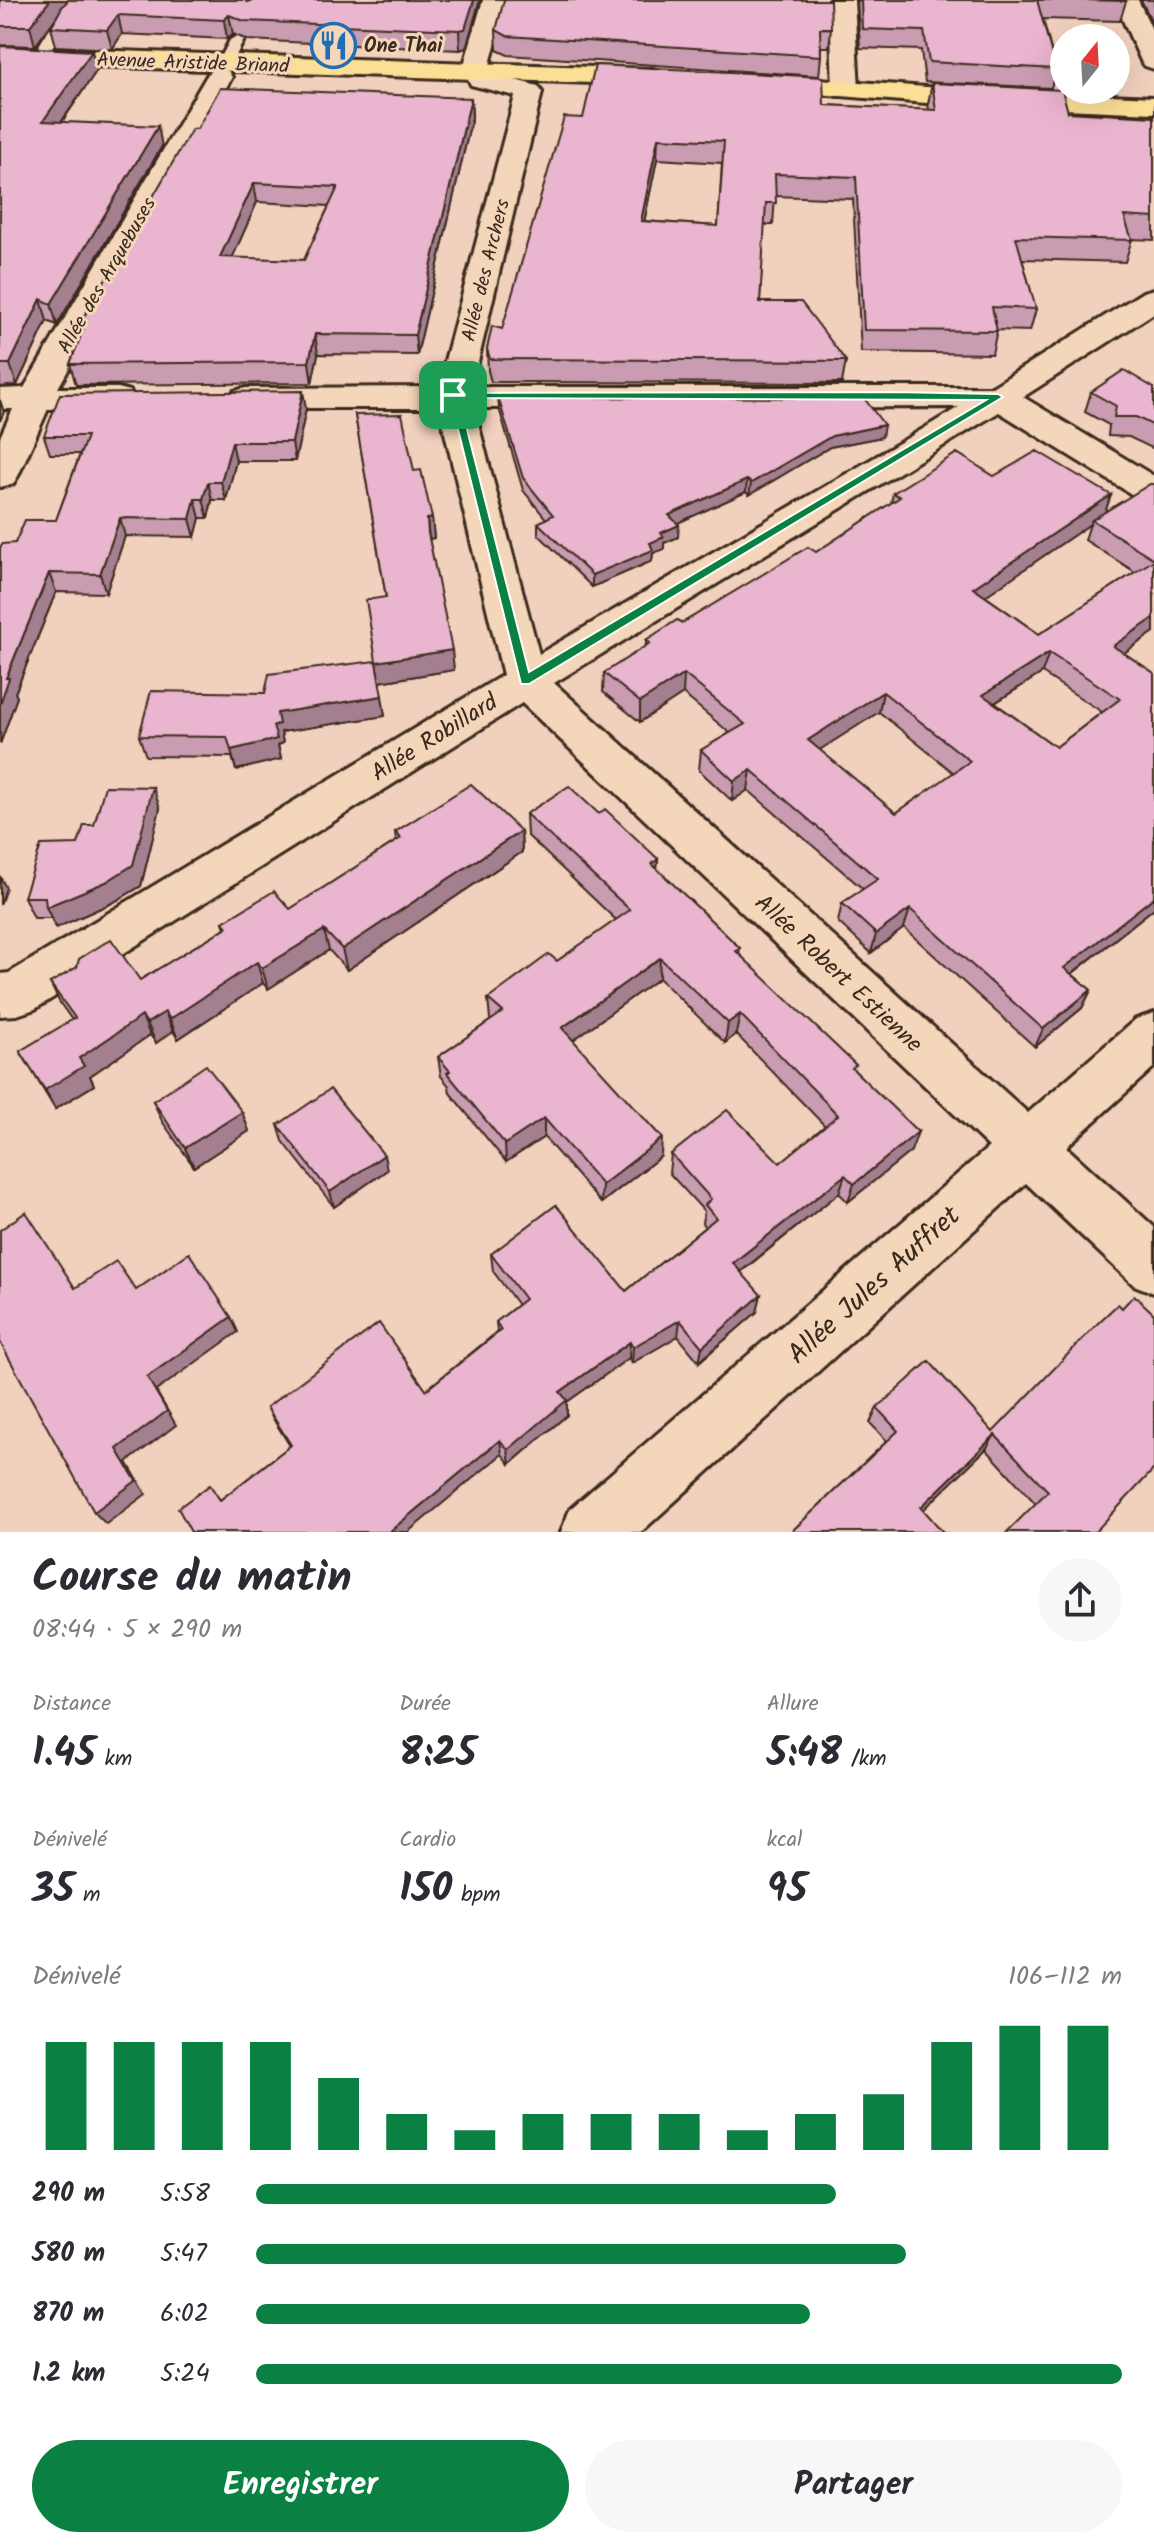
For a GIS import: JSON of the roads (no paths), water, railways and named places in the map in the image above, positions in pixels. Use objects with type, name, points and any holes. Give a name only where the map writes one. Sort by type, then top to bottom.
[{"type":"main road","name":"Avenue Aristide Briand","points":[[0,55],[222,71],[476,68]]},
{"type":"main road","name":"Avenue Aristide Briand","points":[[0,67],[222,71],[670,87]]},
{"type":"main road","points":[[1154,105],[846,90],[744,90],[1154,118]]},
{"type":"street","points":[[495,0],[476,68],[480,79],[542,82]]},
{"type":"street","points":[[842,0],[846,90]]},
{"type":"street","points":[[1126,0],[1154,61]]},
{"type":"street","name":"Allée des Arquebuses","points":[[0,476],[35,399],[222,71]]},
{"type":"street","name":"Allée des Archers","points":[[525,681],[453,395],[542,82]]},
{"type":"street","name":"Allée Robillard","points":[[0,995],[17,994],[1154,299]]},
{"type":"street","points":[[219,398],[453,395],[998,397],[1154,492]]},
{"type":"street","points":[[0,399],[157,398]]},
{"type":"street","name":"Allée Robert Estienne","points":[[525,681],[1154,1265]]},
{"type":"street","name":"Allée Jules Auffret","points":[[593,1532],[1154,1035]]},
{"type":"lane","points":[[39,57],[57,27]]},
{"type":"lane","points":[[222,71],[237,40]]},
{"type":"place","name":"One Thai","points":[[333,45]]}]
